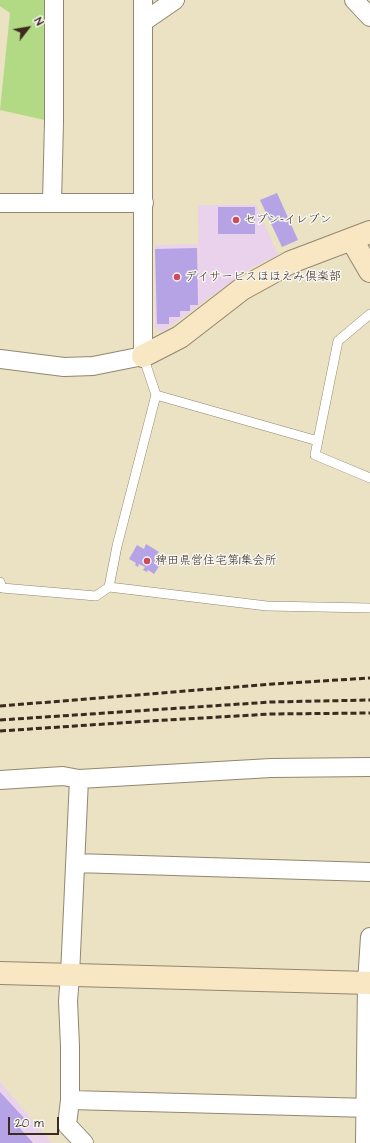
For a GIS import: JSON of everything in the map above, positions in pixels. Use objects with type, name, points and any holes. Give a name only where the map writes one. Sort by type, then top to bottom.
[{"type":"street","points":[[52,202],[54,122],[54,0]]},
{"type":"street","points":[[143,356],[144,0]]},
{"type":"street","points":[[144,22],[175,0]]},
{"type":"street","points":[[354,0],[370,17]]},
{"type":"street","points":[[0,203],[144,203]]},
{"type":"street","points":[[0,359],[64,367],[93,366],[143,356],[180,337],[242,289],[291,262],[361,236],[370,271]]},
{"type":"street","points":[[0,780],[63,776],[79,779],[271,768],[370,767]]},
{"type":"street","points":[[79,779],[68,1001],[70,1100],[67,1125],[84,1143]]},
{"type":"street","points":[[75,863],[370,872]]},
{"type":"street","points":[[365,1143],[368,1108],[370,937]]},
{"type":"street","points":[[0,973],[369,983]]},
{"type":"street","points":[[70,1100],[368,1108]]},
{"type":"lane","points":[[370,314],[338,341],[315,455],[370,478]]},
{"type":"lane","points":[[0,582],[2,588],[96,596],[109,586],[116,546],[156,395],[143,356]]},
{"type":"lane","points":[[156,395],[318,441]]},
{"type":"lane","points":[[109,586],[268,606],[370,608]]},
{"type":"shaded area","points":[[198,205],[256,205],[278,255],[249,269],[200,304]]},
{"type":"shaded area","name":"デイサービスほほえみ倶楽部","points":[[198,244],[200,305],[162,332],[155,328],[155,245]]},
{"type":"shaded area","points":[[0,1082],[52,1143],[0,1143]]},
{"type":"green space","points":[[0,0],[54,0],[54,122],[0,110],[10,13],[0,6]]},
{"type":"building","points":[[277,193],[298,240],[282,247],[260,200]]},
{"type":"building","name":"セブン-イレブン","points":[[218,207],[255,207],[255,234],[218,234]]},
{"type":"building","name":"デイサービスほほえみ倶楽部","points":[[197,248],[198,305],[190,305],[190,311],[180,311],[180,317],[169,317],[169,324],[157,324],[155,249]]},
{"type":"building","name":"稗田県営住宅第1集会所","points":[[146,544],[159,552],[157,554],[164,559],[154,574],[148,570],[147,572],[143,570],[145,567],[139,564],[138,567],[135,565],[136,563],[129,559],[137,545],[144,549]]},
{"type":"building","points":[[0,1092],[24,1118],[17,1125],[33,1143],[0,1143]]},
{"type":"railway","points":[[0,706],[273,684],[370,678]]},
{"type":"railway","points":[[0,720],[271,702],[370,700]]},
{"type":"railway","points":[[0,731],[271,714],[370,713]]},
{"type":"place","name":"セブン-イレブン","points":[[236,220]]},
{"type":"place","name":"デイサービスほほえみ倶楽部","points":[[177,277]]},
{"type":"place","name":"稗田県営住宅第1集会所","points":[[147,561]]}]
